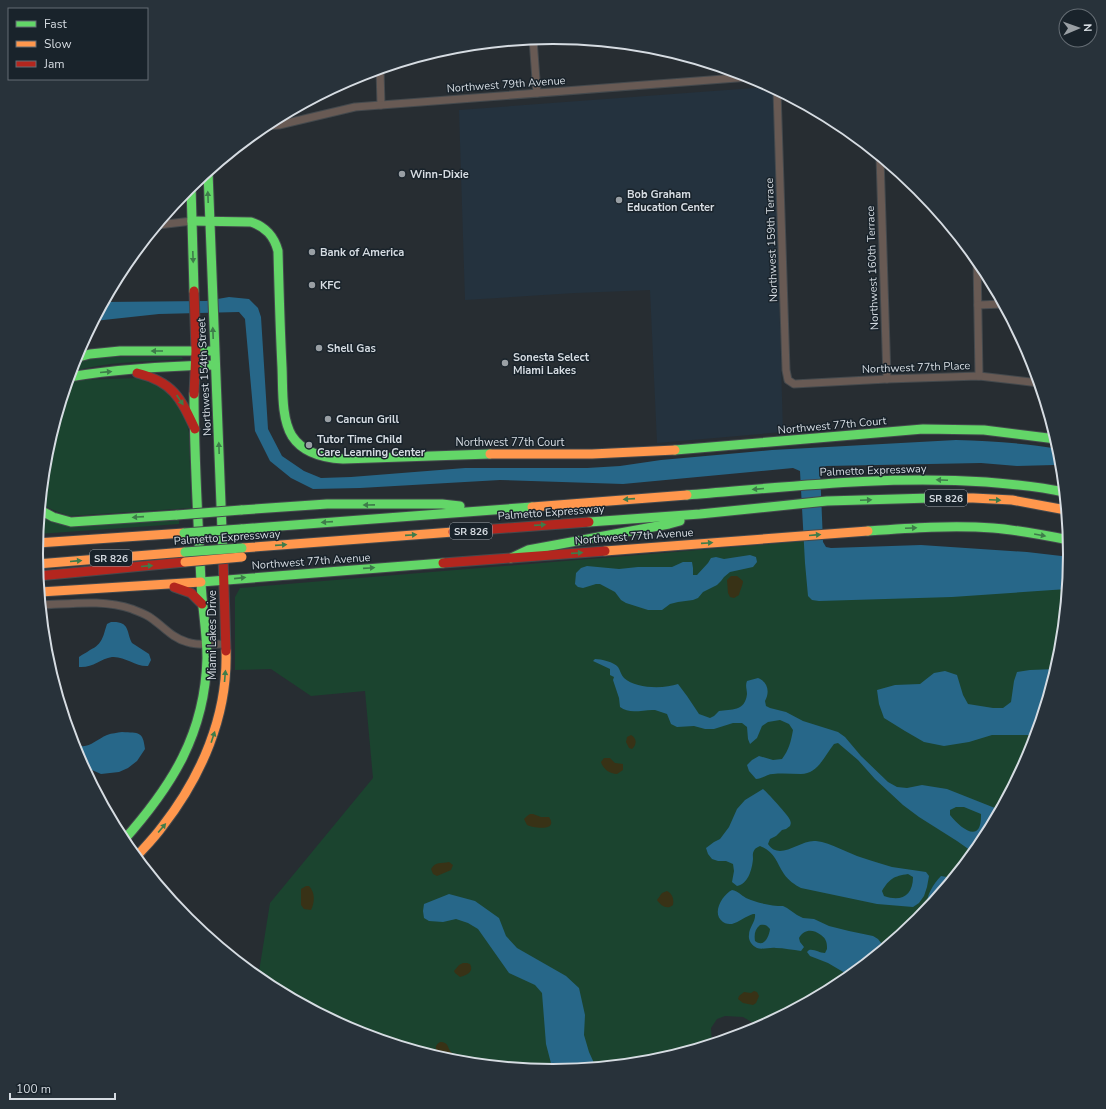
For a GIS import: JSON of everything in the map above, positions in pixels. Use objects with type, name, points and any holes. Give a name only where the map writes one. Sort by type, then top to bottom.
[{"type":"main road","name":"Northwest 154th Street","points":[[208,179],[212,315],[216,374],[224,580]]},
{"type":"main road","name":"Northwest 154th Street","points":[[191,195],[196,351],[194,429],[201,582]]},
{"type":"main road","name":"Northwest 77th Court","points":[[192,222],[251,222],[269,231],[278,251],[282,382],[284,409],[287,422],[292,436],[300,445],[312,453],[322,457],[343,459],[477,454],[592,454],[662,451],[923,429],[984,430],[1049,438]]},
{"type":"main road","points":[[84,356],[120,350],[214,351]]},
{"type":"main road","points":[[76,376],[88,373],[145,368],[215,365]]},
{"type":"main road","points":[[123,370],[150,376],[165,384],[182,402],[194,429]]},
{"type":"main road","name":"Palmetto Expressway","points":[[43,542],[242,529],[825,483],[932,479],[1014,484],[1059,491]]},
{"type":"main road","name":"Palmetto Expressway","points":[[43,563],[185,552],[242,552],[385,537],[700,514],[827,501],[974,498],[1012,500],[1061,509]]},
{"type":"main road","points":[[45,512],[71,522],[327,504],[442,504],[492,510]]},
{"type":"main road","points":[[511,558],[528,550],[669,524],[700,514]]},
{"type":"main road","name":"Northwest 77th Avenue","points":[[44,592],[168,585],[800,536],[949,526],[993,528],[1063,539]]},
{"type":"main road","points":[[44,575],[185,562],[242,552]]},
{"type":"main road","name":"Miami Lakes Drive","points":[[140,853],[163,826],[190,787],[202,765],[213,734],[221,704],[226,673],[224,580]]},
{"type":"main road","name":"Miami Lakes Drive","points":[[128,836],[152,809],[177,770],[187,748],[198,716],[203,694],[206,664],[201,582]]},
{"type":"main road","points":[[168,585],[190,593],[202,604]]},
{"type":"street","points":[[533,45],[537,93]]},
{"type":"street","points":[[380,75],[382,105]]},
{"type":"street","name":"Northwest 79th Avenue","points":[[278,125],[355,107],[734,78]]},
{"type":"street","name":"Northwest 159th Terrace","points":[[777,96],[786,370],[788,380],[794,384]]},
{"type":"street","name":"Northwest 160th Terrace","points":[[880,164],[887,379]]},
{"type":"street","name":"Northwest 77th Court","points":[[165,224],[192,222]]},
{"type":"street","points":[[977,271],[980,376]]},
{"type":"street","points":[[978,304],[997,304]]},
{"type":"street","name":"Northwest 77th Place","points":[[794,384],[980,376],[1033,382]]},
{"type":"street","points":[[46,605],[112,604],[150,617],[172,635],[181,640],[206,645],[226,644]]},
{"type":"shaded area","name":"Bob Graham Education Center","points":[[759,88],[773,94],[783,432],[657,443],[650,290],[465,300],[459,110]]},
{"type":"green space","points":[[98,357],[182,357],[183,359],[127,362],[78,370],[81,361]]},
{"type":"green space","points":[[138,378],[163,388],[184,412],[189,433],[191,508],[69,516],[45,506],[47,488],[60,423],[74,381]]},
{"type":"green space","points":[[44,516],[48,518],[179,519],[179,524],[44,534]]},
{"type":"green space","points":[[806,541],[812,598],[1062,585],[1059,621],[1046,686],[1024,750],[995,810],[977,838],[958,865],[914,915],[889,938],[836,979],[779,1012],[754,1023],[743,1017],[725,1016],[717,1019],[711,1028],[712,1039],[685,1047],[652,1055],[620,1060],[553,1064],[486,1060],[454,1055],[389,1037],[358,1026],[327,1012],[298,996],[259,971],[270,903],[373,778],[365,691],[311,696],[271,669],[235,670],[235,597],[240,588]]},
{"type":"sand","points":[[731,576],[737,576],[743,581],[739,595],[734,598],[730,597],[728,593],[727,580]]},
{"type":"sand","points":[[631,735],[636,742],[632,749],[629,748],[626,742],[627,737]]},
{"type":"sand","points":[[604,758],[610,758],[615,763],[623,764],[623,770],[617,774],[607,771],[601,762]]},
{"type":"sand","points":[[530,814],[541,817],[549,817],[551,825],[544,828],[539,828],[527,825],[524,819]]},
{"type":"sand","points":[[449,862],[453,865],[451,870],[437,876],[433,874],[431,869],[435,865]]},
{"type":"sand","points":[[306,886],[311,888],[313,894],[314,900],[311,910],[304,909],[301,905],[301,889]]},
{"type":"sand","points":[[667,891],[673,897],[673,905],[669,907],[662,906],[657,900],[662,893]]},
{"type":"sand","points":[[463,963],[470,964],[471,969],[467,974],[460,977],[454,971]]},
{"type":"sand","points":[[754,991],[757,992],[759,996],[756,1003],[753,1005],[743,1003],[738,999],[744,992],[751,993]]},
{"type":"sand","points":[[440,1042],[444,1042],[454,1055],[436,1051],[436,1045]]},
{"type":"water","points":[[229,297],[249,299],[258,308],[261,317],[268,429],[282,456],[304,471],[321,478],[465,468],[587,468],[620,466],[661,460],[772,450],[956,440],[1045,447],[1051,448],[1055,465],[1017,466],[981,463],[826,466],[820,469],[823,542],[826,547],[831,548],[921,545],[1027,552],[1063,556],[1062,589],[952,597],[812,600],[808,596],[800,471],[793,468],[623,484],[500,480],[360,488],[313,489],[291,478],[270,461],[255,431],[245,319],[239,312],[159,314],[100,320],[110,302],[206,301]]},
{"type":"water","points":[[750,555],[756,557],[757,562],[753,567],[730,572],[717,585],[703,592],[698,598],[670,604],[662,610],[648,610],[626,603],[621,600],[615,592],[600,584],[583,588],[578,587],[575,584],[576,573],[581,568],[587,566],[619,569],[638,567],[672,567],[683,562],[692,562],[693,575],[697,575],[711,558],[716,557],[724,559]]},
{"type":"water","points":[[117,622],[124,625],[128,631],[132,643],[149,654],[151,660],[148,666],[139,665],[117,657],[112,657],[92,665],[79,667],[79,657],[98,645],[102,639],[107,624]]},
{"type":"water","points":[[598,659],[614,664],[618,667],[624,678],[629,682],[643,686],[665,687],[678,684],[699,714],[710,718],[719,711],[740,707],[746,700],[747,681],[758,678],[764,682],[768,691],[765,701],[766,706],[786,712],[803,721],[838,732],[845,737],[861,756],[888,782],[897,787],[907,788],[922,785],[947,789],[996,808],[969,849],[903,805],[875,779],[858,760],[838,743],[834,744],[817,767],[812,771],[801,774],[771,774],[756,779],[749,771],[747,765],[759,756],[773,760],[782,759],[788,749],[793,730],[789,724],[780,720],[768,722],[762,726],[757,738],[750,744],[747,727],[742,723],[733,723],[714,729],[705,729],[694,726],[677,727],[671,724],[667,714],[655,710],[628,711],[620,707],[619,698],[613,680],[614,677],[610,675],[610,669],[593,661]],"holes":[[[956,807],[964,807],[981,814],[980,824],[975,832],[965,829],[960,825],[950,815],[950,810]]]},
{"type":"water","points":[[1050,669],[1046,686],[1030,735],[992,735],[969,742],[944,746],[924,742],[884,718],[879,704],[877,690],[895,685],[920,684],[934,673],[945,671],[957,675],[963,695],[968,704],[1003,708],[1011,702],[1017,672]]},
{"type":"water","points":[[122,732],[139,734],[143,739],[145,749],[137,761],[128,768],[119,772],[101,774],[91,770],[80,746],[93,743],[113,733]]},
{"type":"water","points":[[763,789],[789,818],[791,822],[790,826],[770,839],[768,844],[773,849],[778,851],[784,850],[810,841],[816,841],[892,867],[926,872],[929,876],[924,896],[919,903],[913,907],[877,904],[801,888],[794,884],[784,874],[772,854],[760,846],[753,852],[749,876],[741,885],[737,886],[732,882],[734,871],[733,864],[726,861],[712,859],[706,848],[720,839],[729,827],[737,809],[745,800]],"holes":[[[908,874],[913,877],[911,889],[905,896],[901,898],[890,898],[884,896],[882,891],[892,879]]]},
{"type":"water","points":[[941,876],[948,877],[927,901],[929,895],[935,883]]},
{"type":"water","points":[[732,890],[755,901],[769,905],[783,906],[803,918],[814,919],[829,926],[873,936],[882,944],[844,973],[828,963],[810,956],[807,952],[809,950],[825,953],[827,949],[825,938],[812,931],[803,933],[799,938],[804,947],[801,951],[779,948],[757,948],[749,939],[749,932],[755,914],[732,924],[725,923],[720,919],[718,914],[719,905],[725,896]],"holes":[[[760,925],[766,925],[770,929],[766,941],[758,943],[755,941],[755,932]]]},
{"type":"water","points":[[449,894],[475,901],[499,918],[506,936],[517,948],[566,976],[579,988],[585,1015],[584,1035],[594,1062],[551,1064],[546,1044],[542,993],[535,985],[509,973],[478,929],[468,923],[456,919],[443,922],[429,921],[424,918],[424,904]]},
{"type":"traffic: fast","points":[[208,179],[223,556]]},
{"type":"traffic: fast","points":[[191,195],[194,291]]},
{"type":"traffic: fast","points":[[192,221],[251,222],[265,229],[274,241],[278,251],[284,412],[288,429],[302,447],[314,454],[343,459],[490,454]]},
{"type":"traffic: fast","points":[[84,356],[120,351],[214,351]]},
{"type":"traffic: fast","points":[[76,376],[142,368],[215,365]]},
{"type":"traffic: fast","points":[[128,836],[157,800],[183,757],[200,711],[205,685],[207,648],[201,582],[195,464],[194,394]]},
{"type":"traffic: fast","points":[[675,450],[923,429],[984,430],[1049,438]]},
{"type":"traffic: fast","points":[[687,495],[836,483],[911,480],[949,480],[996,483],[1059,491]]},
{"type":"traffic: fast","points":[[589,522],[700,514],[827,501],[931,498]]},
{"type":"traffic: fast","points":[[241,510],[327,504],[442,504],[460,506]]},
{"type":"traffic: fast","points":[[241,529],[532,507]]},
{"type":"traffic: fast","points":[[177,515],[241,510]]},
{"type":"traffic: fast","points":[[45,513],[53,517],[71,522],[177,515]]},
{"type":"traffic: fast","points":[[511,558],[528,550],[680,521]]},
{"type":"traffic: fast","points":[[868,531],[931,527],[978,527],[1022,531],[1063,539]]},
{"type":"traffic: fast","points":[[184,533],[241,529]]},
{"type":"traffic: fast","points":[[185,552],[242,548]]},
{"type":"traffic: fast","points":[[201,582],[443,563]]},
{"type":"traffic: slow","points":[[490,454],[592,454],[675,450]]},
{"type":"traffic: slow","points":[[532,507],[687,495]]},
{"type":"traffic: slow","points":[[931,498],[1012,500],[1061,509]]},
{"type":"traffic: slow","points":[[605,551],[868,531]]},
{"type":"traffic: slow","points":[[242,548],[453,532]]},
{"type":"traffic: slow","points":[[43,543],[184,533]]},
{"type":"traffic: slow","points":[[43,563],[185,552]]},
{"type":"traffic: slow","points":[[185,562],[242,557]]},
{"type":"traffic: slow","points":[[44,592],[201,582]]},
{"type":"traffic: slow","points":[[140,853],[156,835],[189,788],[209,745],[217,722],[222,699],[226,651]]},
{"type":"traffic: jam","points":[[194,291],[196,351],[194,394]]},
{"type":"traffic: jam","points":[[137,373],[159,381],[174,392],[185,408],[195,429]]},
{"type":"traffic: jam","points":[[453,532],[589,522]]},
{"type":"traffic: jam","points":[[443,563],[605,551]]},
{"type":"traffic: jam","points":[[223,556],[226,651]]},
{"type":"traffic: jam","points":[[44,575],[185,562]]},
{"type":"traffic: jam","points":[[174,587],[191,593],[202,604]]},
{"type":"place","name":"Winn-Dixie","points":[[402,174]]},
{"type":"place","name":"Bob Graham Education Center","points":[[619,200]]},
{"type":"place","name":"Bank of America","points":[[312,252]]},
{"type":"place","name":"KFC","points":[[312,285]]},
{"type":"place","name":"Shell Gas","points":[[319,348]]},
{"type":"place","name":"Sonesta Select Miami Lakes","points":[[505,363]]},
{"type":"place","name":"Cancun Grill","points":[[328,419]]},
{"type":"place","name":"Tutor Time Child Care Learning Center","points":[[309,445]]}]
